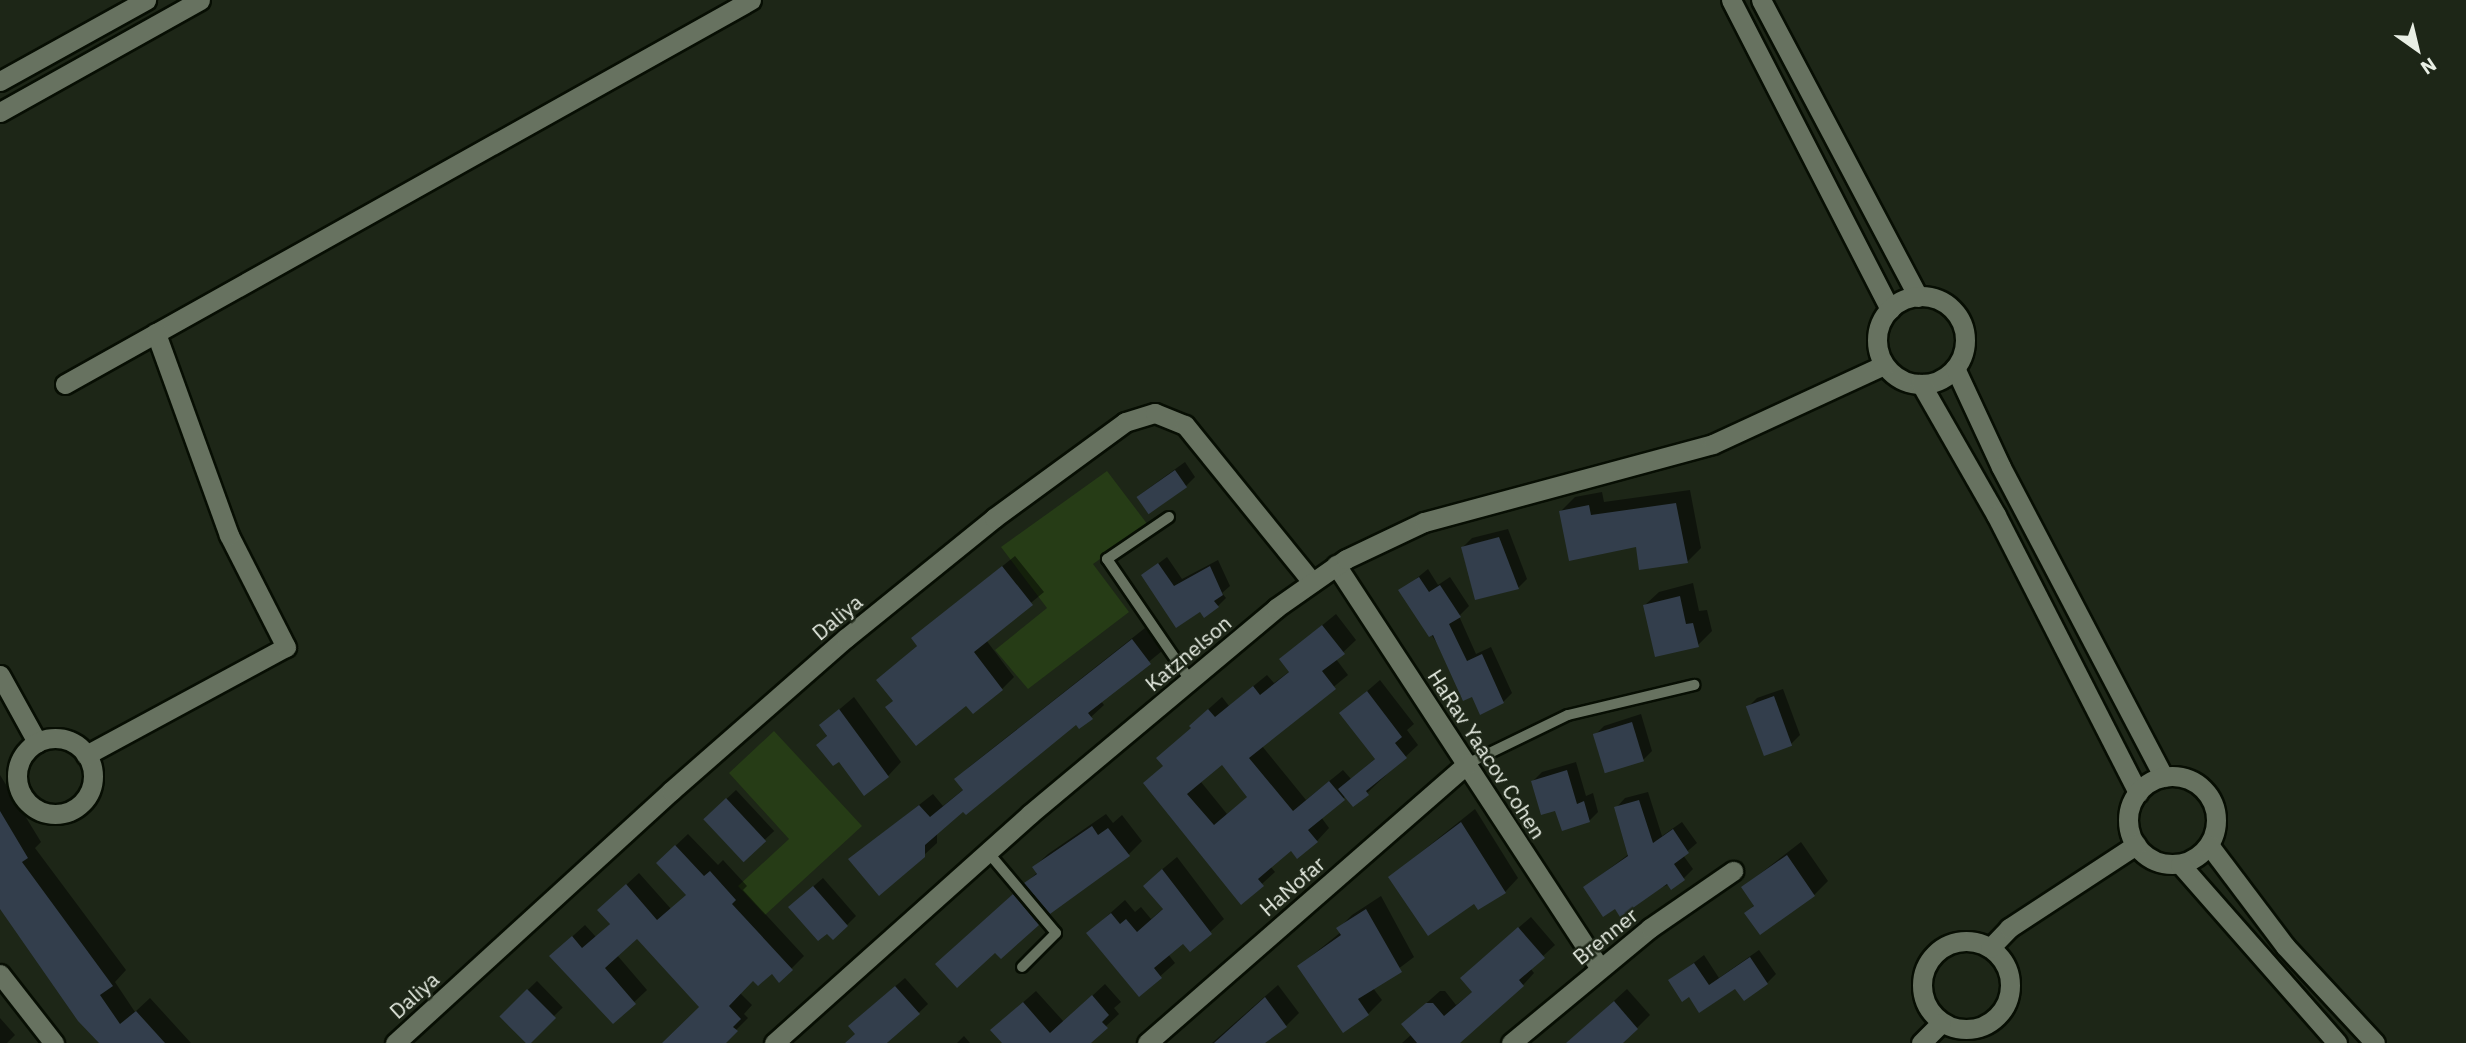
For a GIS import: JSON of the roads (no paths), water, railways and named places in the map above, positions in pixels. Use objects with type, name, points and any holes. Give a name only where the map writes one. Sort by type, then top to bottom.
[{"type":"street","points":[[0,81],[146,0]]},
{"type":"street","points":[[0,112],[200,0]]},
{"type":"street","points":[[65,384],[751,0]]},
{"type":"street","points":[[1731,0],[1890,309]]},
{"type":"street","points":[[1761,0],[1917,296]]},
{"type":"street","points":[[1917,296],[1938,299],[1958,316],[1965,340],[1955,368],[1938,381],[1921,384],[1897,377],[1884,365],[1877,341],[1890,309],[1917,296]]},
{"type":"street","points":[[86,755],[286,647],[229,535],[156,333]]},
{"type":"street","name":"Katznelson","points":[[780,1041],[987,851],[1190,680],[1336,565],[1424,522],[1713,444],[1884,365]]},
{"type":"street","points":[[1955,368],[2001,467],[2164,777]]},
{"type":"street","points":[[1921,384],[1996,515],[2138,793]]},
{"type":"street","name":"Daliya","points":[[395,1043],[671,791],[846,638],[995,518],[1125,422],[1155,413],[1185,425],[1312,582]]},
{"type":"street","name":"HaRav Yaacov Cohen","points":[[1336,565],[1600,968]]},
{"type":"street","points":[[0,675],[37,742]]},
{"type":"street","points":[[62,738],[86,755],[93,776],[87,797],[69,811],[47,814],[27,803],[17,784],[19,762],[37,742],[62,738]]},
{"type":"street","name":"HaNofar","points":[[1147,1043],[1467,764]]},
{"type":"street","points":[[2164,777],[2189,779],[2209,795],[2217,819],[2209,845],[2197,857],[2180,864],[2156,862],[2136,845],[2128,820],[2138,793],[2164,777]]},
{"type":"street","points":[[1990,948],[2009,928],[2136,845]]},
{"type":"street","points":[[2209,845],[2285,946],[2375,1043]]},
{"type":"street","points":[[2180,864],[2337,1043]]},
{"type":"street","name":"Brenner","points":[[1511,1043],[1600,968],[1733,871]]},
{"type":"street","points":[[1957,942],[1990,948],[2006,968],[2009,993],[1998,1016],[1982,1035],[1941,1023],[1929,1010],[1922,994],[1922,977],[1929,961],[1957,942]]},
{"type":"street","points":[[0,974],[54,1043]]},
{"type":"street","points":[[1921,1043],[1941,1023]]},
{"type":"lane","points":[[1169,517],[1107,559],[1190,680]]},
{"type":"lane","points":[[1467,764],[1569,715],[1694,685]]},
{"type":"lane","points":[[987,851],[1056,933],[1022,967]]}]
